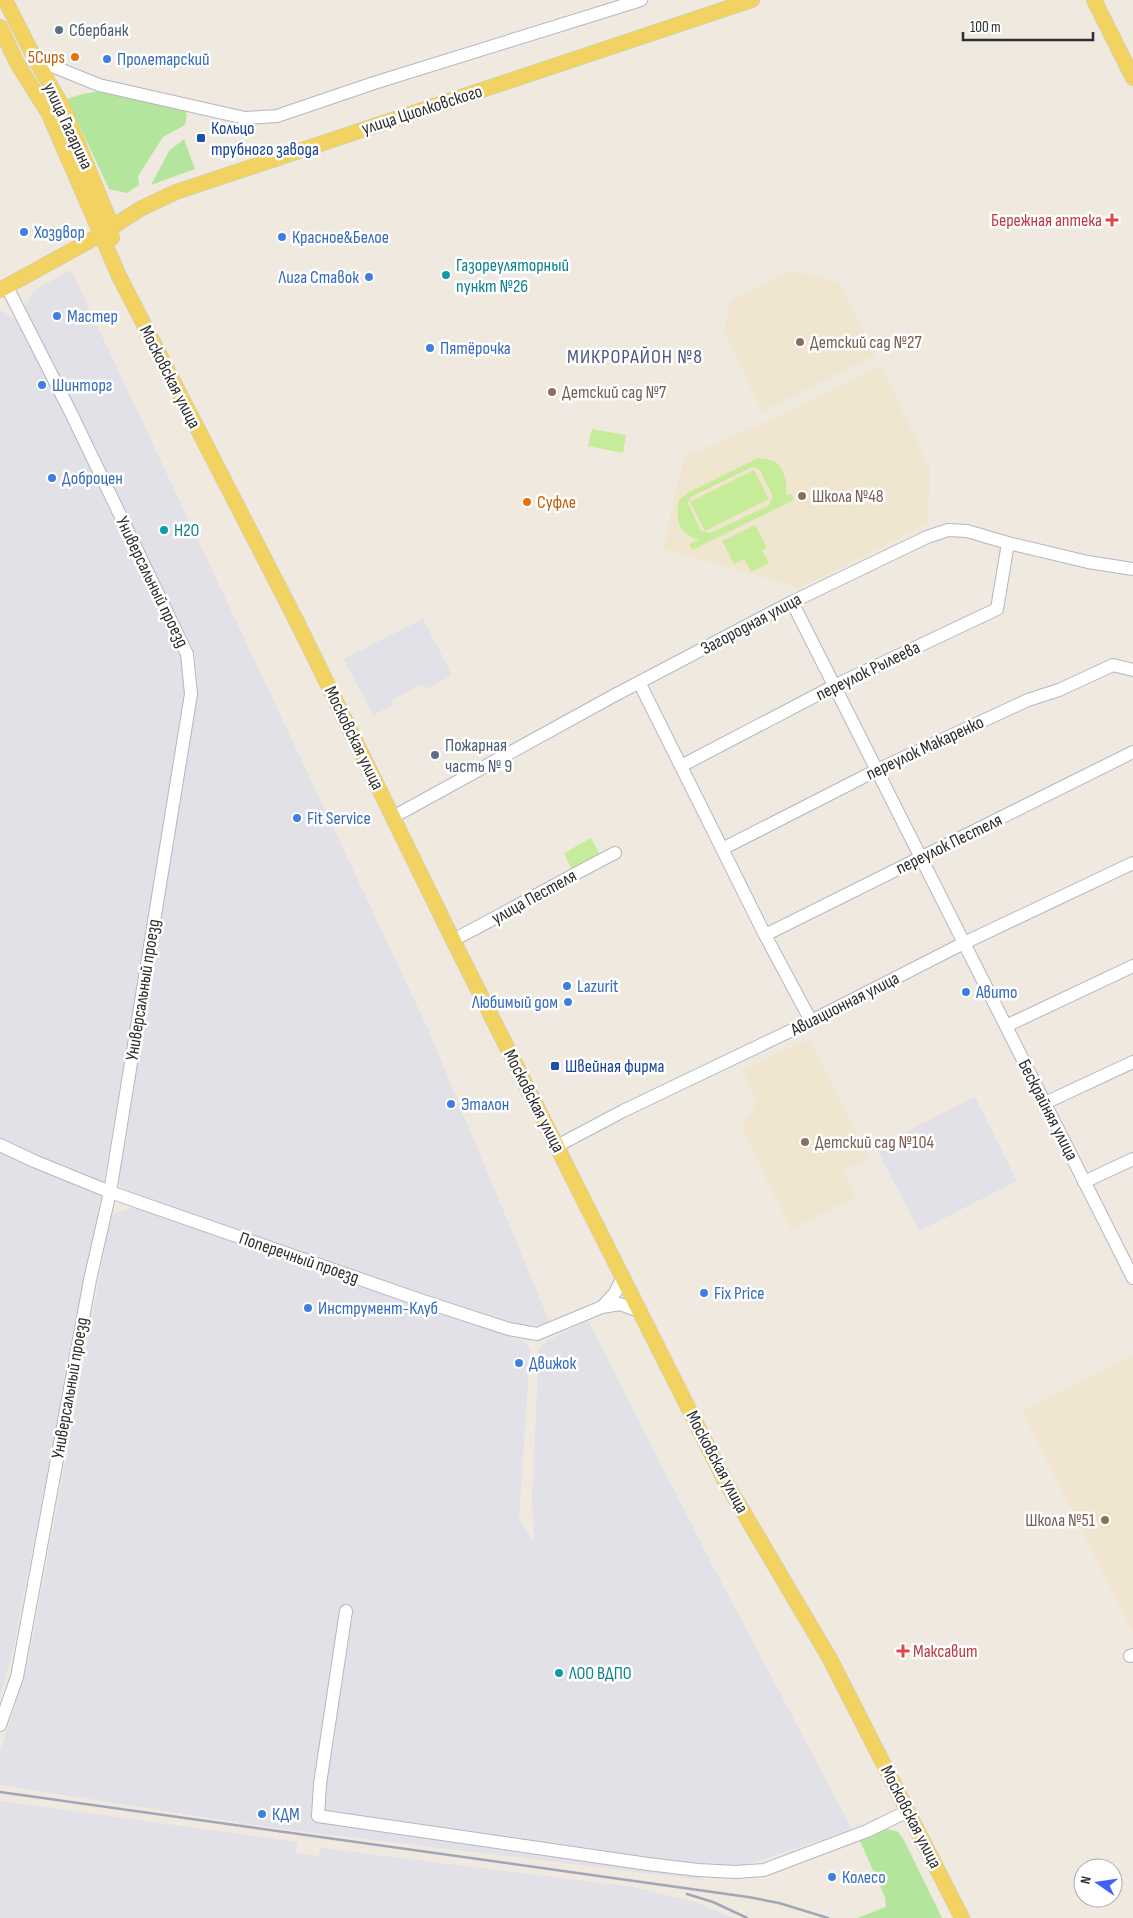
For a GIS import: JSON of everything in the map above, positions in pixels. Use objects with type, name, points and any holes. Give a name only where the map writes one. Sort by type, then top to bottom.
[{"type":"main road","name":"улица Гагарина","points":[[5,0],[35,59],[64,108],[108,217],[105,232]]},
{"type":"main road","name":"улица Циолковского","points":[[3,289],[105,232],[140,209],[176,192],[752,0]]},
{"type":"main road","points":[[1086,0],[1103,16]]},
{"type":"main road","points":[[1094,0],[1133,78]]},
{"type":"main road","points":[[1101,0],[1103,16]]},
{"type":"main road","name":"улица Гагарина","points":[[0,28],[17,63],[49,114],[105,232]]},
{"type":"main road","name":"Московская улица","points":[[105,232],[119,276],[297,622],[453,940],[733,1495],[830,1659],[962,1918]]},
{"type":"street","points":[[35,59],[99,85],[245,118],[278,116],[374,82],[613,5],[641,0]]},
{"type":"street","name":"Универсальный проезд","points":[[0,1724],[17,1676],[90,1280],[110,1192],[191,694],[187,654],[70,411],[3,289]]},
{"type":"street","name":"Загородная улица","points":[[392,817],[639,682],[792,602],[927,537],[948,530],[967,531],[1088,562],[1133,569]]},
{"type":"street","name":"переулок Рылеева","points":[[681,766],[834,686],[997,609],[1008,543]]},
{"type":"street","name":"Бескрайняя улица","points":[[792,602],[1084,1182],[1131,1269]]},
{"type":"street","name":"переулок Макаренко","points":[[722,849],[876,770],[1028,700],[1059,690],[1113,665],[1133,670]]},
{"type":"street","points":[[639,682],[765,935],[811,1021]]},
{"type":"street","name":"переулок Пестеля","points":[[765,935],[1133,752]]},
{"type":"street","name":"улица Пестеля","points":[[453,940],[498,917],[552,885],[615,853]]},
{"type":"street","name":"Авиационная улица","points":[[557,1146],[623,1111],[811,1021],[964,943],[1133,863]]},
{"type":"street","points":[[1006,1026],[1133,966]]},
{"type":"street","points":[[1045,1103],[1133,1062]]},
{"type":"street","name":"Поперечный проезд","points":[[0,1145],[110,1192],[509,1329],[537,1334],[602,1307],[620,1304],[641,1312]]},
{"type":"street","points":[[1084,1182],[1133,1159]]},
{"type":"street","name":"Поперечный проезд","points":[[602,1307],[615,1293],[623,1277]]},
{"type":"street","points":[[346,1611],[320,1784],[318,1816],[648,1864],[736,1872],[764,1870],[867,1831],[908,1811]]},
{"type":"shaded area","points":[[71,270],[427,1027],[550,1323],[516,1327],[137,1195],[120,1186],[118,1166],[198,686],[195,653],[24,311],[33,291]]},
{"type":"shaded area","name":"Детский сад №27","points":[[791,270],[838,282],[876,355],[762,412],[724,330],[730,302]]},
{"type":"shaded area","points":[[0,310],[21,322],[177,637],[186,676],[187,695],[98,1214],[12,1655],[0,1696]]},
{"type":"shaded area","name":"Школа №48","points":[[881,366],[930,469],[928,524],[800,588],[663,549],[684,457],[763,423]]},
{"type":"shaded area","points":[[423,619],[452,675],[426,689],[422,684],[391,700],[393,705],[373,715],[344,659]]},
{"type":"shaded area","name":"Детский сад №104","points":[[809,1039],[869,1158],[843,1171],[856,1197],[791,1229],[741,1127],[757,1103],[743,1070]]},
{"type":"shaded area","points":[[975,1097],[1017,1181],[919,1231],[876,1147]]},
{"type":"shaded area","points":[[136,1206],[524,1341],[530,1350],[519,1519],[534,1542],[532,1499],[539,1349],[547,1341],[583,1323],[589,1322],[709,1559],[852,1829],[735,1869],[697,1863],[703,1880],[274,1828],[0,1785],[0,1752],[27,1668],[111,1215]]},
{"type":"shaded area","name":"Школа №51","points":[[1133,1355],[1133,1631],[1132,1631],[1022,1410]]},
{"type":"shaded area","points":[[0,1801],[297,1842],[296,1853],[319,1856],[320,1848],[633,1887],[696,1902],[733,1918],[0,1918]]},
{"type":"green space","points":[[100,91],[183,108],[187,114],[185,125],[163,137],[138,176],[139,185],[127,193],[109,189],[67,99]]},
{"type":"green space","points":[[184,139],[195,169],[151,185],[169,151]]},
{"type":"green space","points":[[592,429],[626,435],[623,453],[588,446]]},
{"type":"green space","points":[[758,458],[771,460],[778,464],[785,479],[786,496],[791,493],[794,500],[692,550],[689,544],[699,540],[686,534],[678,520],[679,500],[689,492]],"holes":[[[752,467],[759,469],[773,497],[768,506],[710,533],[701,531],[688,503],[691,497]]]},
{"type":"green space","points":[[754,470],[769,499],[705,531],[690,502]]},
{"type":"green space","points":[[755,525],[767,548],[762,550],[769,563],[751,572],[744,559],[734,564],[722,541]]},
{"type":"green space","points":[[591,838],[600,855],[572,870],[564,853]]},
{"type":"green space","points":[[885,1829],[897,1831],[904,1840],[942,1918],[857,1918],[886,1907],[885,1897],[860,1841]]},
{"type":"railway","points":[[0,1792],[748,1897],[779,1903],[828,1918]]},
{"type":"railway","points":[[687,1894],[713,1902],[747,1918]]},
{"type":"place","name":"Сбербанк","points":[[59,30]]},
{"type":"place","name":"5Cups","points":[[75,57]]},
{"type":"place","name":"Пролетарский","points":[[107,59]]},
{"type":"place","name":"Кольцо трубного завода","points":[[201,138]]},
{"type":"place","name":"Бережная аптека","points":[[1112,220]]},
{"type":"place","name":"Хоздвор","points":[[24,232]]},
{"type":"place","name":"Красное&Белое","points":[[282,237]]},
{"type":"place","name":"Газореуляторный пункт №26","points":[[446,275]]},
{"type":"place","name":"Лига Ставок","points":[[369,277]]},
{"type":"place","name":"Мастер","points":[[57,316]]},
{"type":"place","name":"Детский сад №27","points":[[800,342]]},
{"type":"place","name":"Пятёрочка","points":[[430,348]]},
{"type":"place","name":"Шинторг","points":[[42,385]]},
{"type":"place","name":"Детский сад №7","points":[[552,392]]},
{"type":"place","name":"Доброцен","points":[[52,478]]},
{"type":"place","name":"Школа №48","points":[[802,496]]},
{"type":"place","name":"Суфле","points":[[527,502]]},
{"type":"place","name":"Н2О","points":[[164,530]]},
{"type":"place","name":"Пожарная часть № 9","points":[[435,755]]},
{"type":"place","name":"Fit Service","points":[[297,818]]},
{"type":"place","name":"Lazurit","points":[[567,986]]},
{"type":"place","name":"Авито","points":[[966,992]]},
{"type":"place","name":"Любимый дом","points":[[568,1002]]},
{"type":"place","name":"Швейная фирма","points":[[555,1066]]},
{"type":"place","name":"Эталон","points":[[451,1104]]},
{"type":"place","name":"Детский сад №104","points":[[805,1142]]},
{"type":"place","name":"Fix Price","points":[[704,1293]]},
{"type":"place","name":"Инструмент-Клуб","points":[[308,1308]]},
{"type":"place","name":"Движок","points":[[519,1363]]},
{"type":"place","name":"Школа №51","points":[[1105,1520]]},
{"type":"place","name":"Максавит","points":[[903,1651]]},
{"type":"place","name":"ЛОО ВДПО","points":[[559,1673]]},
{"type":"place","name":"КДМ","points":[[262,1814]]},
{"type":"place","name":"Колесо","points":[[832,1877]]},
{"type":"district","name":"МИКРОРАЙОН №8","points":[[635,357]]}]
